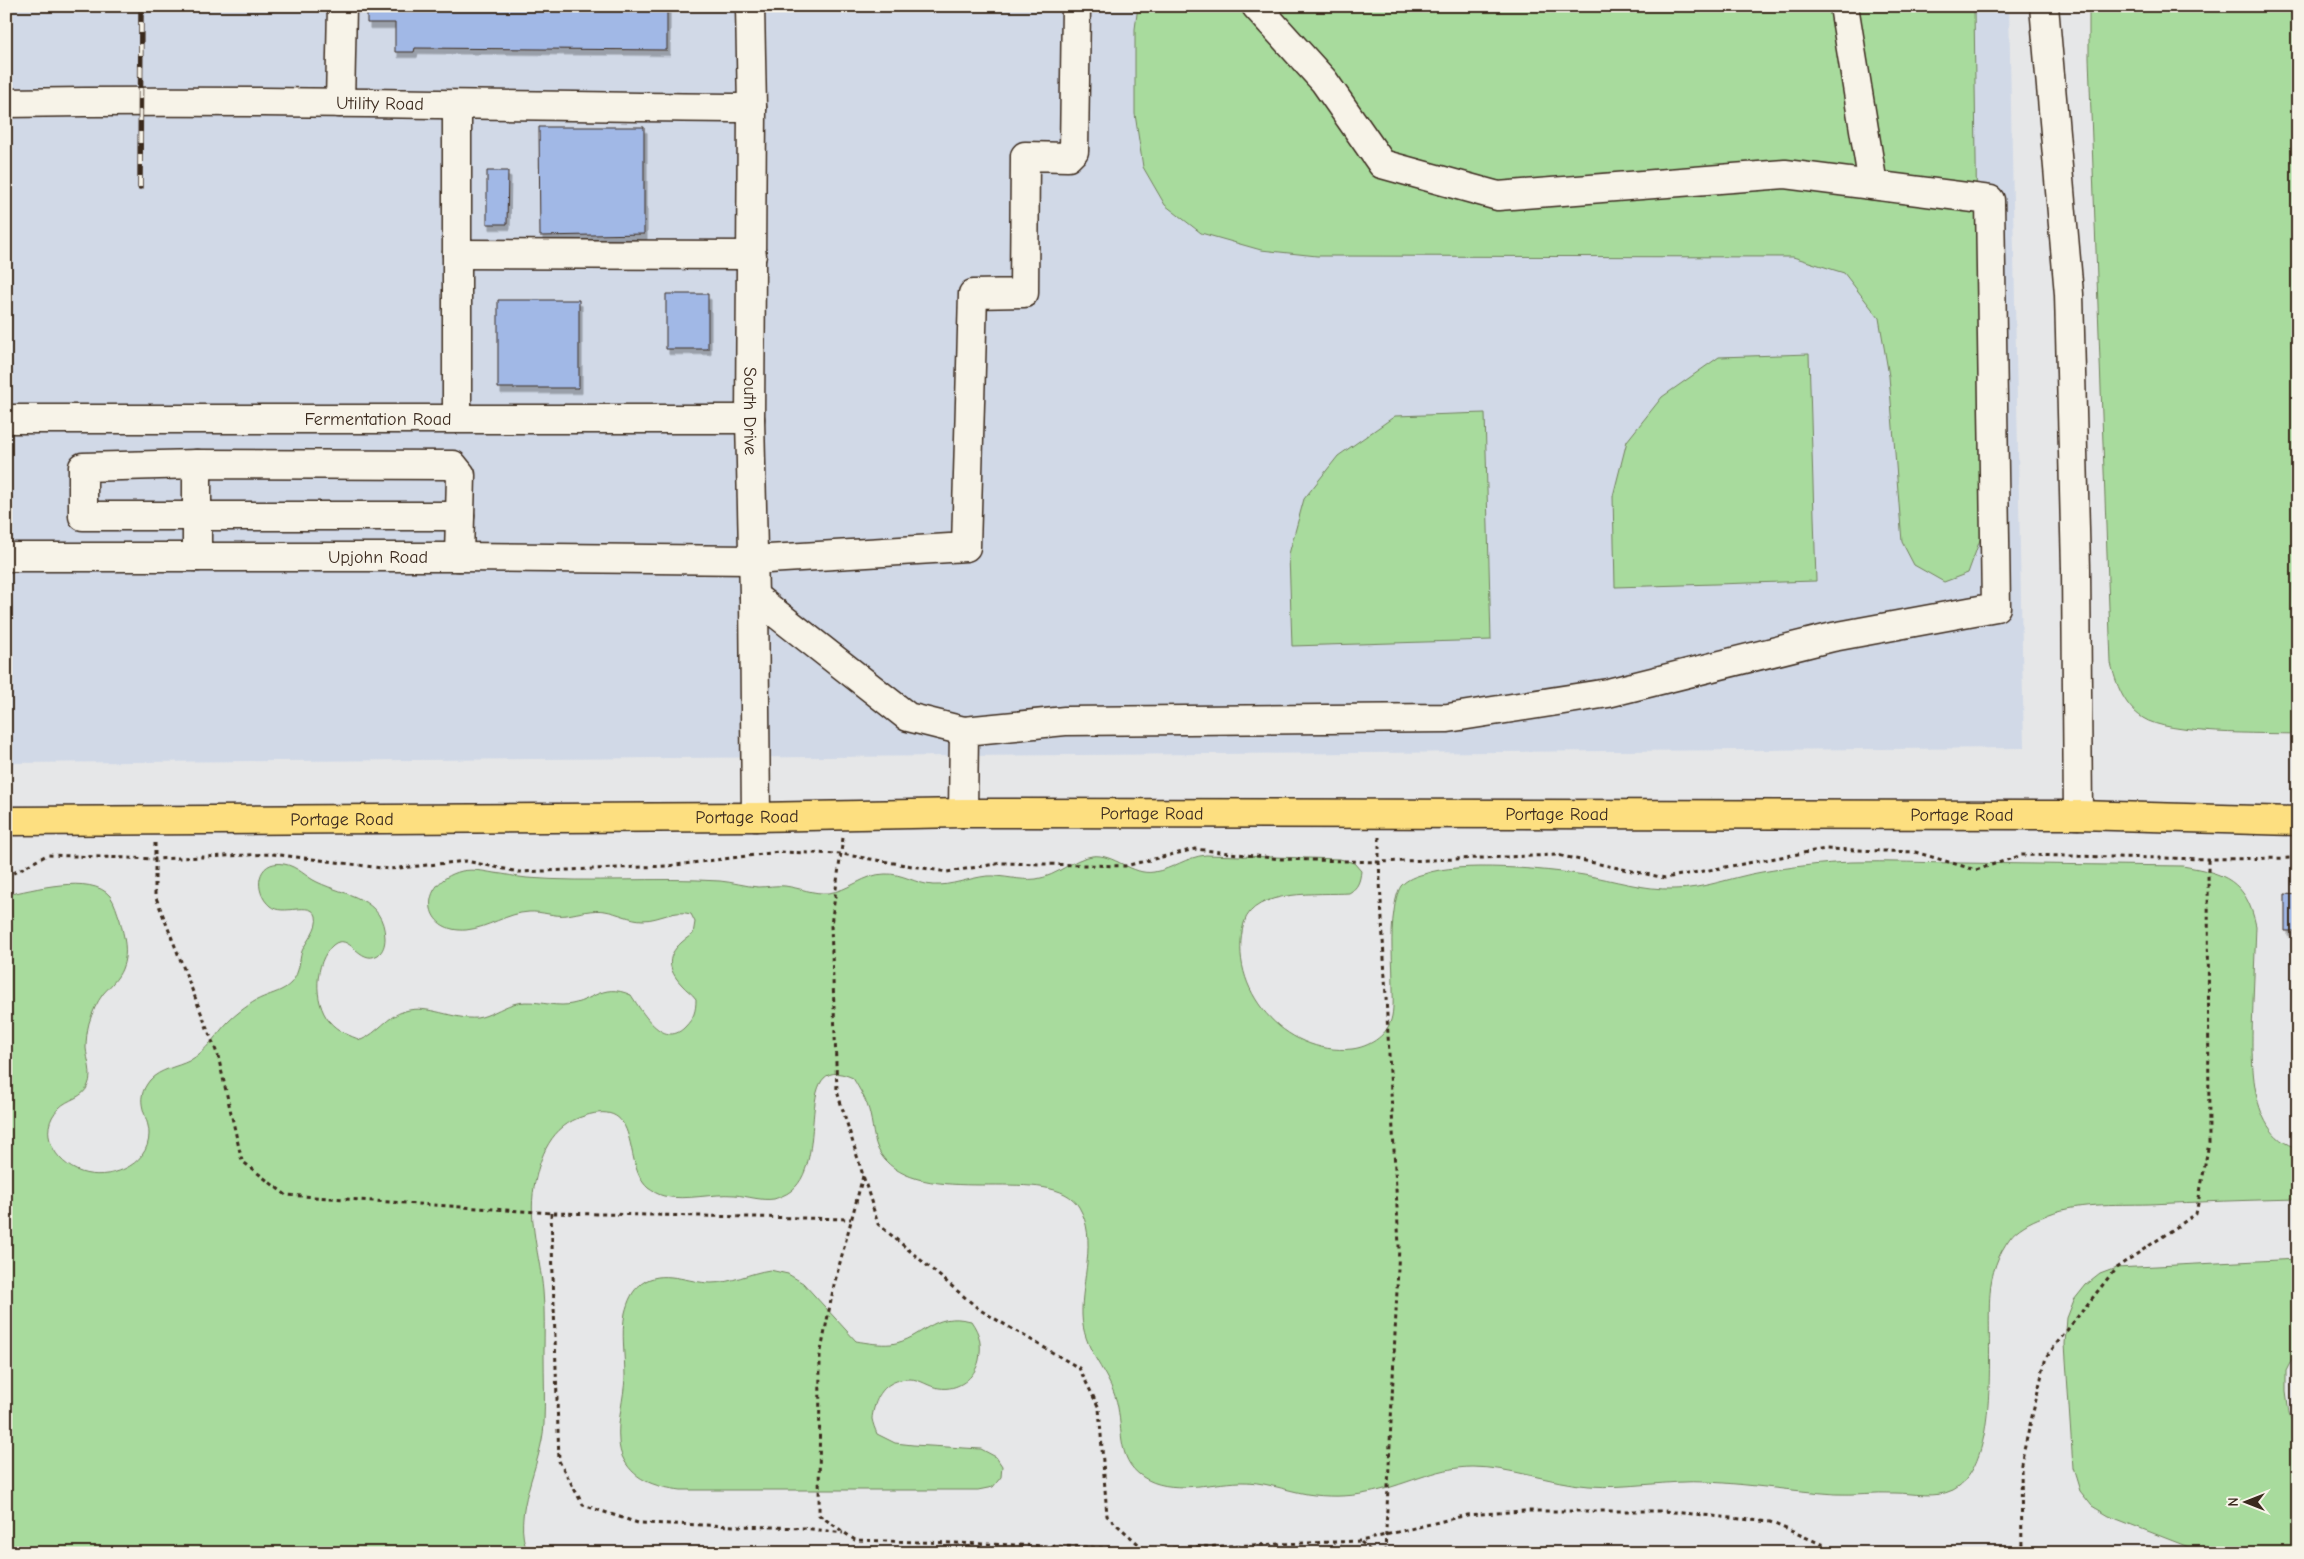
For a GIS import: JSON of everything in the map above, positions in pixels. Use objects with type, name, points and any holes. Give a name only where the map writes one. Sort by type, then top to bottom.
[{"type":"main road","name":"Portage Road","points":[[6,821],[963,813],[2078,815],[2298,821]]},
{"type":"street","points":[[340,102],[342,6]]},
{"type":"street","name":"South Drive","points":[[750,6],[752,108],[750,419],[756,816]]},
{"type":"street","name":"Upjohn Road","points":[[6,557],[459,557],[752,560],[966,547],[973,294],[1024,293],[1025,156],[1068,157],[1074,151],[1076,6]]},
{"type":"street","points":[[754,596],[908,717],[964,732],[1065,721],[1448,718],[1608,694],[1833,638],[1996,608],[1990,200],[1785,174],[1498,196],[1382,164],[1324,81],[1256,6]]},
{"type":"street","points":[[1844,6],[1873,185]]},
{"type":"street","points":[[2044,6],[2069,294],[2076,570],[2078,815]]},
{"type":"street","name":"Utility Road","points":[[6,104],[139,101],[340,102],[457,106],[752,108]]},
{"type":"street","points":[[457,106],[457,418]]},
{"type":"street","points":[[457,254],[752,255]]},
{"type":"street","name":"Fermentation Road","points":[[6,419],[750,419]]},
{"type":"street","points":[[197,464],[197,557]]},
{"type":"street","points":[[459,557],[460,516],[461,475],[452,465],[197,464],[83,468],[83,516],[460,516]]},
{"type":"street","points":[[963,813],[964,732]]},
{"type":"path","points":[[1380,814],[1379,862],[1399,1246],[1385,1553]]},
{"type":"path","points":[[847,815],[830,925],[837,1091],[878,1224],[980,1310],[1079,1368],[1099,1408],[1107,1516],[1144,1549]]},
{"type":"path","points":[[155,820],[155,895],[218,1056],[242,1161],[286,1195],[551,1213],[851,1219]]},
{"type":"path","points":[[6,877],[47,854],[155,859],[272,854],[390,869],[466,861],[519,872],[667,866],[780,852],[841,854],[947,872],[1002,863],[1125,866],[1195,849],[1281,860],[1379,862],[1557,854],[1664,878],[1825,849],[1915,852],[1976,870],[2022,854],[2208,859],[2298,858]]},
{"type":"path","points":[[2022,1553],[2020,1463],[2046,1357],[2116,1268],[2196,1214],[2209,1143],[2208,859]]},
{"type":"path","points":[[863,1175],[834,1285],[820,1356],[819,1515],[854,1540],[1144,1549],[1361,1541],[1467,1515],[1524,1511],[1664,1511],[1770,1522],[1842,1553]]},
{"type":"path","points":[[551,1213],[559,1461],[583,1505],[638,1523],[804,1528],[845,1533]]},
{"type":"path","points":[[1361,1541],[1373,1553]]},
{"type":"shaded area","points":[[6,6],[2009,6],[2024,748],[6,763]]},
{"type":"green space","points":[[1138,6],[1974,6],[1981,537],[1968,573],[1944,582],[1914,565],[1902,542],[1889,376],[1879,318],[1844,273],[1793,257],[1317,256],[1261,250],[1201,233],[1165,205],[1143,167],[1135,114],[1135,29]]},
{"type":"green space","points":[[2089,6],[2298,6],[2298,734],[2217,732],[2173,728],[2155,724],[2136,713],[2126,701],[2113,671],[2111,663],[2089,58]]},
{"type":"green space","points":[[1809,354],[1816,581],[1615,587],[1613,496],[1627,441],[1662,397],[1719,357]]},
{"type":"green space","points":[[1485,413],[1491,640],[1292,646],[1289,554],[1304,499],[1338,456],[1395,416]]},
{"type":"green space","points":[[1206,855],[1340,859],[1354,863],[1361,871],[1358,884],[1349,893],[1289,896],[1261,904],[1250,912],[1244,923],[1241,948],[1244,972],[1253,994],[1266,1013],[1284,1030],[1304,1042],[1327,1048],[1352,1049],[1376,1040],[1389,1026],[1391,1020],[1393,1012],[1392,930],[1397,894],[1401,886],[1412,878],[1439,870],[1503,867],[1548,870],[1662,889],[1697,887],[1784,868],[1852,862],[2182,866],[2210,872],[2231,881],[2240,889],[2252,911],[2256,926],[2252,1041],[2255,1086],[2260,1107],[2268,1126],[2281,1140],[2298,1148],[2298,1199],[2081,1207],[2055,1212],[2016,1231],[1999,1257],[1991,1286],[1988,1400],[1985,1429],[1979,1455],[1968,1476],[1953,1490],[1946,1493],[1931,1495],[1887,1493],[1835,1494],[1707,1482],[1604,1487],[1559,1482],[1516,1472],[1472,1467],[1445,1470],[1380,1490],[1345,1496],[1307,1494],[1248,1482],[1190,1487],[1165,1486],[1143,1477],[1128,1460],[1124,1451],[1115,1396],[1086,1338],[1083,1327],[1082,1302],[1088,1246],[1085,1219],[1079,1207],[1065,1194],[1044,1188],[1018,1185],[959,1185],[930,1182],[905,1174],[881,1155],[874,1138],[867,1105],[853,1078],[833,1074],[822,1081],[816,1097],[807,1164],[798,1184],[782,1196],[774,1199],[726,1195],[672,1197],[656,1193],[648,1188],[640,1177],[628,1136],[623,1124],[616,1116],[603,1113],[584,1116],[563,1127],[549,1143],[540,1164],[534,1187],[532,1214],[544,1299],[544,1424],[542,1440],[528,1489],[523,1522],[523,1538],[528,1553],[6,1553],[6,895],[61,885],[89,885],[101,889],[110,896],[117,911],[124,938],[125,957],[120,973],[103,994],[89,1023],[86,1048],[90,1072],[89,1081],[83,1093],[59,1108],[52,1117],[49,1126],[49,1136],[52,1145],[63,1161],[81,1172],[103,1174],[125,1169],[142,1155],[147,1145],[149,1134],[142,1095],[150,1080],[159,1073],[195,1057],[239,1012],[256,1001],[278,992],[295,978],[302,951],[316,925],[316,916],[309,909],[282,910],[270,906],[261,893],[260,885],[260,878],[268,866],[284,864],[293,867],[317,882],[362,900],[378,914],[383,924],[385,943],[378,955],[365,956],[345,942],[339,942],[333,945],[327,952],[319,972],[318,993],[324,1013],[336,1028],[361,1040],[399,1013],[414,1009],[423,1009],[459,1017],[477,1018],[519,1003],[572,1004],[603,992],[611,991],[620,991],[631,995],[647,1018],[661,1031],[669,1034],[677,1033],[691,1021],[695,1011],[696,999],[676,977],[670,963],[674,950],[693,934],[695,922],[691,914],[678,913],[643,920],[600,911],[562,915],[529,912],[513,915],[474,929],[451,929],[440,924],[434,916],[431,906],[432,895],[437,885],[447,877],[462,871],[478,870],[523,878],[720,881],[758,887],[785,886],[812,892],[828,893],[836,892],[863,879],[885,874],[921,883],[940,885],[987,876],[1036,879],[1051,875],[1078,860],[1092,856],[1108,858],[1138,871],[1154,872]]},
{"type":"green space","points":[[2298,1259],[2298,1347],[2286,1371],[2286,1391],[2289,1413],[2298,1437],[2298,1553],[2204,1553],[2109,1516],[2092,1506],[2080,1491],[2073,1468],[2065,1344],[2067,1318],[2074,1300],[2086,1285],[2100,1274],[2116,1268]]},
{"type":"green space","points":[[770,1270],[788,1274],[803,1283],[856,1341],[891,1344],[912,1337],[928,1327],[946,1320],[971,1321],[980,1339],[980,1349],[977,1366],[970,1378],[959,1385],[946,1388],[935,1387],[914,1379],[891,1383],[879,1396],[872,1419],[877,1434],[895,1443],[981,1449],[996,1457],[1002,1466],[1001,1477],[993,1487],[978,1490],[681,1490],[656,1485],[635,1474],[624,1460],[619,1446],[620,1417],[625,1377],[624,1321],[633,1293],[641,1284],[649,1279],[658,1277],[719,1283]]},
{"type":"building","points":[[367,6],[667,6],[667,50],[415,48],[414,52],[395,52],[395,23],[367,23]]},
{"type":"building","points":[[539,127],[644,127],[644,234],[540,236]]},
{"type":"building","points":[[487,171],[508,171],[507,224],[487,224]]},
{"type":"building","points":[[666,294],[708,294],[708,349],[666,349]]},
{"type":"building","points":[[498,300],[579,300],[579,388],[498,388]]},
{"type":"building","points":[[2285,894],[2298,895],[2298,931],[2285,931]]},
{"type":"railway","points":[[140,187],[141,6]]}]
